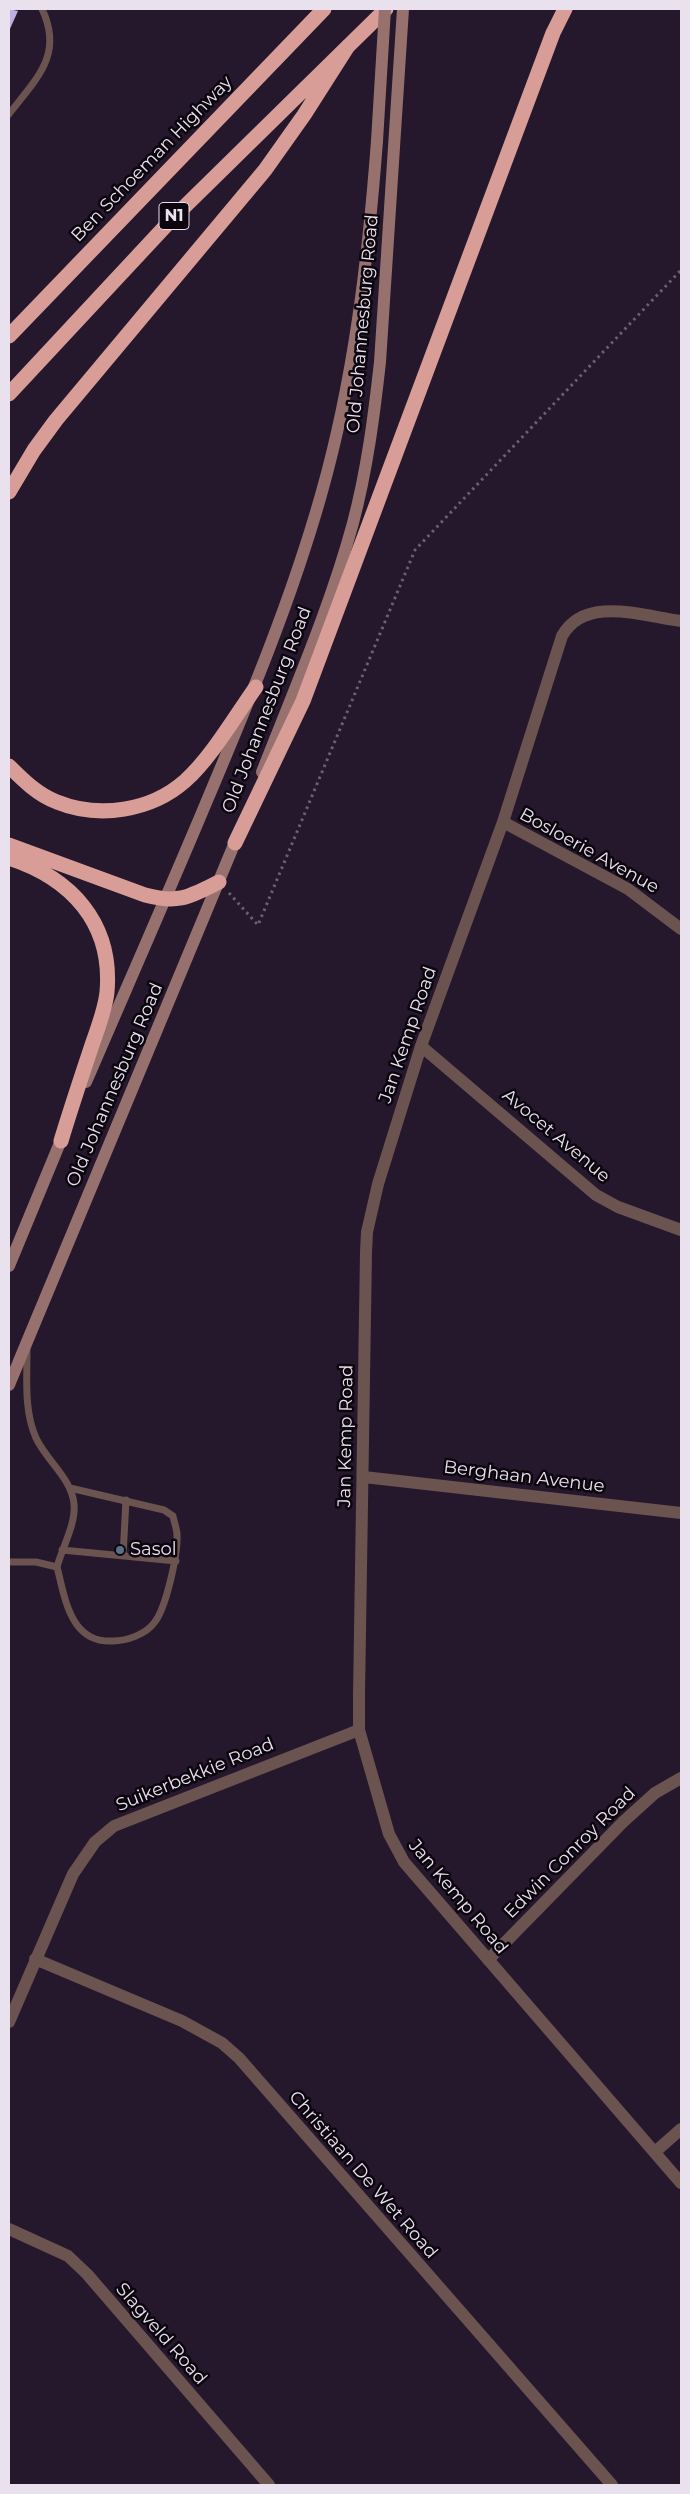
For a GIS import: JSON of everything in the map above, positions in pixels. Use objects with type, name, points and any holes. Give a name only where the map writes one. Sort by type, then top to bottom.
[{"type":"highway","name":"Ben Schoeman Highway","points":[[9,336],[324,9]]},
{"type":"highway","name":"N1","points":[[9,394],[173,218],[385,9]]},
{"type":"highway","points":[[235,843],[303,701],[553,33],[565,9]]},
{"type":"highway","points":[[9,492],[34,450],[56,420],[284,145],[348,46]]},
{"type":"highway","points":[[9,766],[37,791],[57,802],[79,809],[101,812],[145,804],[169,792],[185,781],[201,764],[256,687]]},
{"type":"highway","points":[[9,845],[165,900],[187,897],[219,882]]},
{"type":"highway","points":[[9,858],[52,876],[69,890],[86,909],[101,938],[107,971],[107,993],[101,1019],[61,1141]]},
{"type":"main road","name":"Old Johannesburg Road","points":[[9,1266],[256,687],[294,582],[322,494],[340,422],[363,290],[377,141],[385,9]]},
{"type":"main road","name":"Old Johannesburg Road","points":[[9,1385],[235,843],[338,574],[354,522],[376,406],[403,9]]},
{"type":"street","name":"Jan Kemp Road","points":[[681,621],[610,611],[590,612],[578,617],[562,636],[503,822],[421,1046],[378,1184],[367,1232],[359,1730],[395,1848],[404,1862],[681,2183]]},
{"type":"street","name":"Bosloerie Avenue","points":[[503,822],[628,889],[681,929]]},
{"type":"street","name":"Avocet Avenue","points":[[421,1046],[596,1195],[618,1207],[681,1230]]},
{"type":"street","name":"Berghaan Avenue","points":[[364,1476],[681,1513]]},
{"type":"street","name":"Suikerbekkie Road","points":[[9,2022],[34,1960],[78,1864],[94,1842],[114,1826],[359,1730]]},
{"type":"street","name":"Edwin Conroy Road","points":[[488,1960],[623,1822],[655,1793],[681,1778]]},
{"type":"street","name":"Christiaan De Wet Road","points":[[34,1960],[182,2021],[222,2043],[239,2058],[612,2485]]},
{"type":"street","points":[[655,2152],[681,2129]]},
{"type":"street","name":"Slagveld Road","points":[[9,2229],[68,2256],[87,2274],[268,2485]]},
{"type":"lane","points":[[9,114],[43,71],[51,47],[49,24],[42,9]]},
{"type":"lane","points":[[27,1343],[27,1390],[31,1422],[43,1450],[70,1488],[74,1503],[74,1514],[57,1567],[65,1599],[77,1625],[91,1638],[103,1642],[120,1641],[143,1632],[155,1623],[176,1561],[177,1534],[173,1516],[164,1510],[70,1488]]},
{"type":"lane","points":[[123,1556],[126,1500]]},
{"type":"lane","points":[[62,1550],[176,1561]]},
{"type":"lane","points":[[9,1562],[36,1562],[57,1567]]},
{"type":"path","points":[[219,882],[258,925],[414,550],[681,270]]},
{"type":"building","points":[[9,9],[18,11],[9,31]]},
{"type":"place","name":"Sasol","points":[[120,1550]]}]
